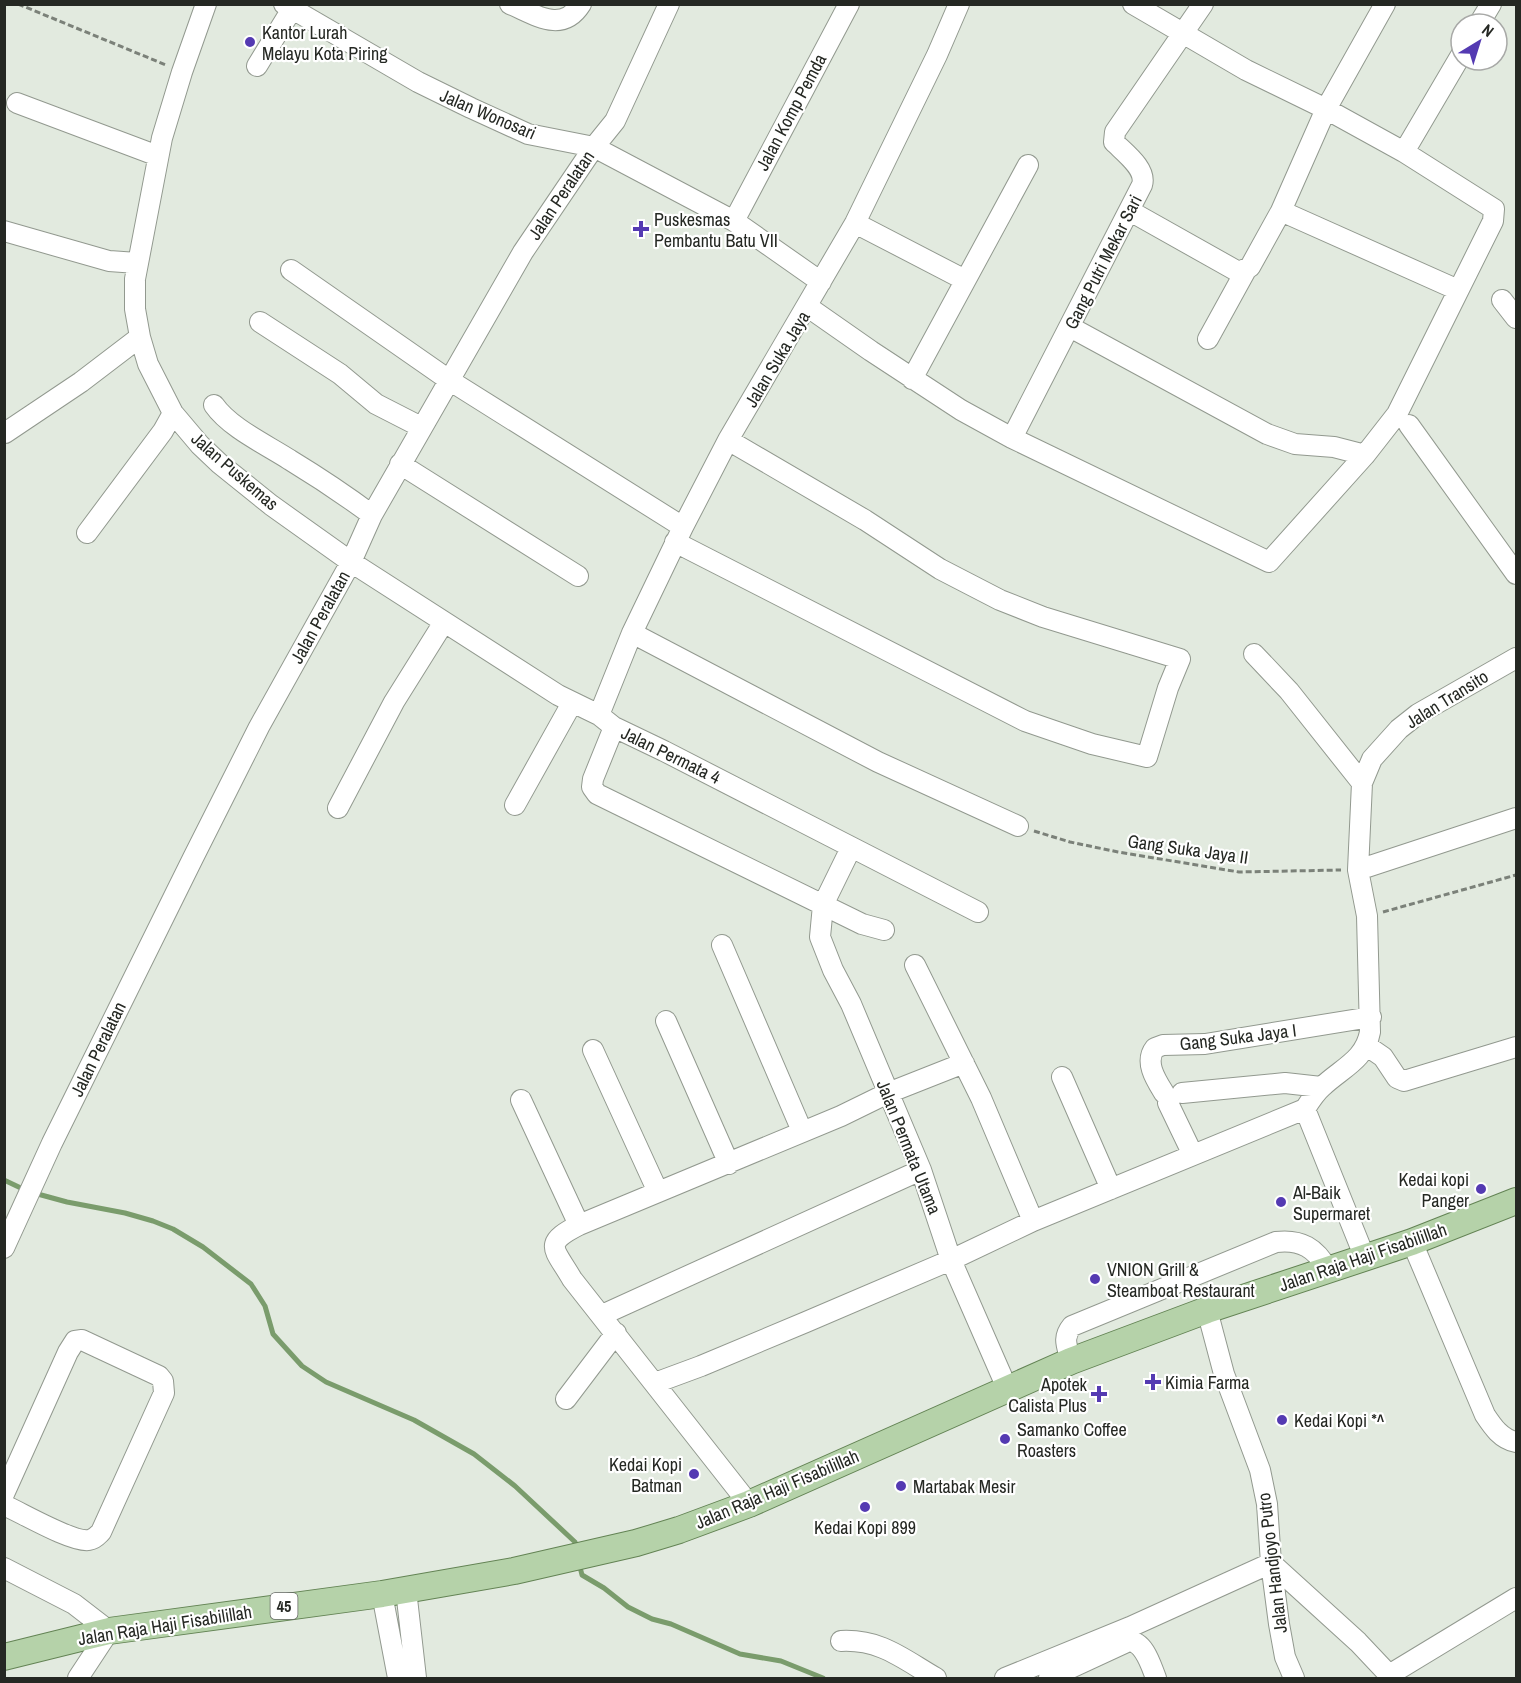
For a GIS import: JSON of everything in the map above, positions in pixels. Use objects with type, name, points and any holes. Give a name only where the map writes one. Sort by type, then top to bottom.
[{"type":"main road","name":"Jalan Raja Haji Fisabilillah","points":[[4,1657],[109,1631],[394,1592],[514,1571],[636,1543],[680,1530],[749,1504],[1071,1360],[1207,1310],[1412,1242],[1516,1201]]},
{"type":"street","name":"Jalan Puskemas","points":[[206,4],[182,72],[158,156],[135,279],[135,309],[140,337],[148,364],[173,413],[200,445],[220,464],[271,505],[351,562],[572,703],[606,721]]},
{"type":"street","points":[[510,4],[544,18],[563,21],[570,18],[581,4]]},
{"type":"street","name":"Jalan Peralatan","points":[[4,1248],[52,1143],[259,727],[351,562],[372,515],[523,252],[594,147],[615,121],[669,4]]},
{"type":"street","name":"Jalan Komp Pemda","points":[[734,221],[849,4]]},
{"type":"street","name":"Jalan Suka Jaya","points":[[606,721],[632,633],[679,534],[728,440],[808,307],[855,223],[938,55],[959,4]]},
{"type":"street","points":[[808,307],[961,410],[1012,438],[1269,561],[1365,455],[1397,414],[1493,221],[1494,209],[1404,152],[1326,109],[1246,70],[1133,4]]},
{"type":"street","name":"Gang Putri Mekar Sari","points":[[1012,438],[1130,211],[1144,178],[1142,170],[1114,142],[1114,132],[1203,4]]},
{"type":"street","points":[[1208,339],[1281,211],[1326,109],[1381,6]]},
{"type":"street","points":[[257,66],[288,7]]},
{"type":"street","name":"Jalan Wonosari","points":[[288,7],[418,82],[471,108],[528,134],[594,147],[734,221],[821,282]]},
{"type":"street","points":[[1404,152],[1451,72]]},
{"type":"street","points":[[16,103],[158,156]]},
{"type":"street","points":[[912,379],[1028,165]]},
{"type":"street","points":[[1130,211],[1235,270],[1246,270]]},
{"type":"street","points":[[1281,211],[1458,290]]},
{"type":"street","points":[[855,223],[965,280]]},
{"type":"street","points":[[4,231],[109,261],[137,263]]},
{"type":"street","points":[[291,270],[449,380],[679,534],[1025,721],[1092,744],[1147,757],[1168,688],[1180,659],[1043,617],[999,600],[940,569],[865,520],[728,440]]},
{"type":"street","points":[[1502,300],[1516,318]]},
{"type":"street","points":[[260,322],[340,374],[376,404],[421,427]]},
{"type":"street","points":[[1070,327],[1267,434],[1295,444],[1334,447],[1365,455]]},
{"type":"street","points":[[5,433],[81,382],[140,337]]},
{"type":"street","points":[[214,405],[219,413],[243,430],[337,489],[372,515]]},
{"type":"street","points":[[87,533],[163,431],[173,413]]},
{"type":"street","points":[[1410,425],[1516,574]]},
{"type":"street","points":[[400,464],[578,576]]},
{"type":"street","points":[[338,808],[394,702],[444,622]]},
{"type":"street","points":[[632,633],[878,762],[1018,826]]},
{"type":"street","points":[[1254,654],[1289,690],[1362,783]]},
{"type":"street","name":"Jalan Transito","points":[[1371,1017],[1368,939],[1358,870],[1362,783],[1378,751],[1412,719],[1516,658]]},
{"type":"street","points":[[515,805],[572,703]]},
{"type":"street","name":"Jalan Permata 4","points":[[884,930],[862,924],[597,794],[592,787],[606,721],[978,912]]},
{"type":"street","points":[[1358,870],[1516,818]]},
{"type":"street","points":[[823,905],[851,848]]},
{"type":"street","name":"Jalan Permata Utama","points":[[823,905],[820,937],[921,1170],[951,1260],[1007,1388]]},
{"type":"street","points":[[723,945],[802,1131]]},
{"type":"street","points":[[915,965],[981,1098],[1033,1221]]},
{"type":"street","points":[[655,1383],[701,1366],[951,1260],[1033,1221],[1305,1109],[1321,1087],[1349,1066],[1367,1046],[1371,1017]]},
{"type":"street","name":"Gang Suka Jaya I","points":[[1171,1096],[1156,1080],[1150,1060],[1151,1052],[1155,1048],[1163,1045],[1205,1044],[1371,1017]]},
{"type":"street","points":[[666,1021],[729,1164]]},
{"type":"street","points":[[1367,1046],[1383,1057],[1397,1078],[1404,1081],[1516,1047]]},
{"type":"street","points":[[593,1050],[658,1192]]},
{"type":"street","points":[[749,1504],[572,1279],[556,1253],[555,1242],[558,1236],[579,1225],[729,1164],[841,1116],[888,1093],[964,1063]]},
{"type":"street","points":[[1062,1077],[1111,1189]]},
{"type":"street","points":[[1193,1155],[1171,1096],[1285,1083],[1321,1087]]},
{"type":"street","points":[[521,1100],[579,1225]]},
{"type":"street","points":[[1305,1109],[1365,1258]]},
{"type":"street","points":[[602,1315],[921,1170]]},
{"type":"street","points":[[1071,1360],[1065,1341],[1066,1334],[1072,1326],[1276,1242],[1291,1240],[1308,1247],[1321,1257],[1328,1270]]},
{"type":"street","points":[[1412,1242],[1485,1415],[1497,1432],[1510,1441],[1516,1442]]},
{"type":"street","name":"Jalan Handjoyo Putro","points":[[1207,1310],[1224,1374],[1260,1470],[1267,1504],[1271,1563],[1283,1646],[1294,1678]]},
{"type":"street","points":[[566,1399],[616,1333]]},
{"type":"street","points":[[4,1494],[75,1341],[82,1340],[159,1376],[163,1381],[164,1393],[101,1532],[96,1538],[85,1540],[68,1536],[4,1505]]},
{"type":"street","points":[[1005,1678],[1119,1632],[1271,1563],[1358,1642],[1390,1677],[1516,1598]]},
{"type":"street","points":[[4,1568],[74,1604],[109,1631],[78,1678]]},
{"type":"street","points":[[394,1592],[398,1678]]},
{"type":"street","points":[[394,1592],[416,1678]]},
{"type":"street","points":[[841,1641],[867,1641],[885,1648],[936,1678]]},
{"type":"street","points":[[1049,1678],[1129,1641],[1139,1644],[1144,1650],[1156,1678]]},
{"type":"path","points":[[18,4],[182,72]]},
{"type":"path","name":"Gang Suka Jaya II","points":[[1018,826],[1063,840],[1118,852],[1239,872],[1358,870]]},
{"type":"path","points":[[1366,917],[1516,875]]},
{"type":"waterway","points":[[4,1180],[25,1190]]},
{"type":"waterway","points":[[34,1193],[153,1221],[173,1229],[203,1247],[251,1284],[265,1306],[273,1334],[302,1366],[326,1382],[414,1420],[474,1454],[515,1486],[575,1542],[577,1551]]},
{"type":"waterway","points":[[579,1563],[582,1575],[604,1588],[628,1607],[652,1619],[671,1624],[740,1654],[781,1661],[823,1678]]},
{"type":"place","name":"Kantor Lurah Melayu Kota Piring","points":[[250,42]]},
{"type":"place","name":"Puskesmas Pembantu Batu VII","points":[[641,229]]},
{"type":"place","name":"Kedai kopi Panger","points":[[1481,1189]]},
{"type":"place","name":"Al-Baik Supermaret","points":[[1281,1202]]},
{"type":"place","name":"VNION Grill & Steamboat Restaurant","points":[[1095,1279]]},
{"type":"place","name":"Kimia Farma","points":[[1153,1382]]},
{"type":"place","name":"Apotek Calista Plus","points":[[1099,1394]]},
{"type":"place","name":"Kedai Kopi *^","points":[[1282,1420]]},
{"type":"place","name":"Samanko Coffee Roasters","points":[[1005,1439]]},
{"type":"place","name":"Kedai Kopi Batman","points":[[694,1474]]},
{"type":"place","name":"Martabak Mesir","points":[[901,1486]]},
{"type":"place","name":"Kedai Kopi 899","points":[[865,1507]]}]
